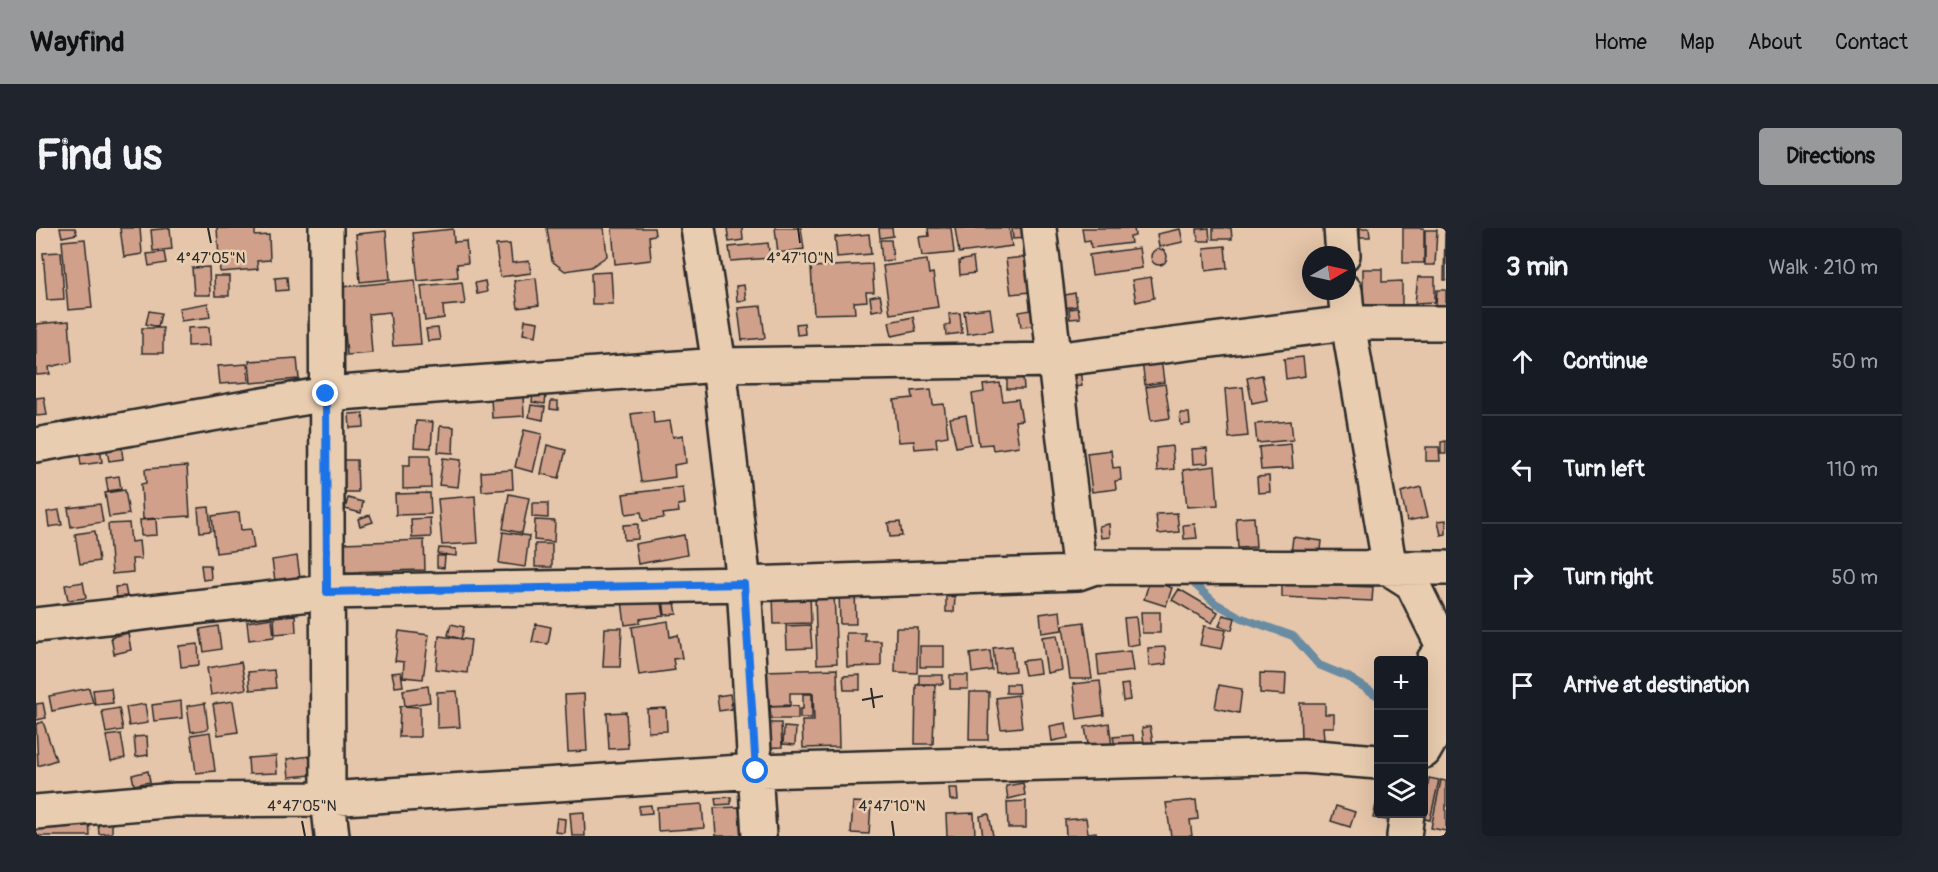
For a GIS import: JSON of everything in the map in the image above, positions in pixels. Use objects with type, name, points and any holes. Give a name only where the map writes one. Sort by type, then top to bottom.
[{"type":"street","points":[[326,228],[328,799],[332,836]]},
{"type":"street","points":[[698,228],[719,365],[744,584],[759,836]]},
{"type":"street","points":[[1039,228],[1078,573]]},
{"type":"street","points":[[1341,228],[1342,246]]},
{"type":"street","points":[[1346,300],[1390,569],[1412,583],[1442,643],[1434,660],[1437,729],[1428,744]]},
{"type":"street","points":[[36,445],[326,394],[719,365],[1053,360],[1348,323],[1446,323]]},
{"type":"street","points":[[36,625],[327,592],[744,584],[1078,573],[1095,567],[1446,568]]},
{"type":"street","points":[[36,812],[176,800],[328,799],[756,771],[1303,756],[1374,762]]},
{"type":"street","points":[[1404,836],[1406,818]]},
{"type":"building","points":[[60,228],[75,228],[77,234],[62,237]]},
{"type":"building","points":[[120,228],[140,228],[142,254],[124,257]]},
{"type":"building","points":[[170,228],[172,249],[153,251],[151,230]]},
{"type":"building","points":[[217,228],[255,228],[255,236],[269,235],[270,260],[257,261],[258,269],[220,272]]},
{"type":"building","points":[[547,228],[604,228],[607,256],[591,267],[565,271],[552,261]]},
{"type":"building","points":[[612,228],[654,228],[655,235],[649,236],[651,260],[615,264]]},
{"type":"building","points":[[727,228],[742,228],[743,240],[729,242]]},
{"type":"building","points":[[775,228],[801,228],[804,249],[778,253]]},
{"type":"building","points":[[879,228],[892,228],[893,236],[880,238]]},
{"type":"building","points":[[928,228],[951,228],[954,253],[922,256],[919,237],[929,236]]},
{"type":"building","points":[[955,228],[1009,228],[1012,246],[959,253]]},
{"type":"building","points":[[1012,228],[1024,228],[1025,238],[1013,239]]},
{"type":"building","points":[[1082,228],[1134,228],[1135,236],[1130,237],[1131,243],[1091,248],[1090,240],[1084,241]]},
{"type":"building","points":[[1209,228],[1210,241],[1198,241],[1197,229]]},
{"type":"building","points":[[1213,228],[1231,228],[1232,239],[1213,239]]},
{"type":"building","points":[[1360,228],[1369,228],[1370,237],[1360,237]]},
{"type":"building","points":[[1403,228],[1424,228],[1424,263],[1403,263]]},
{"type":"building","points":[[453,229],[454,242],[466,241],[468,263],[457,264],[458,277],[418,281],[413,233]]},
{"type":"building","points":[[1180,229],[1183,242],[1159,247],[1157,234]]},
{"type":"building","points":[[1425,230],[1437,230],[1435,265],[1425,265]]},
{"type":"building","points":[[386,231],[390,279],[360,282],[356,234]]},
{"type":"building","points":[[1445,233],[1446,280],[1444,280]]},
{"type":"building","points":[[869,234],[871,254],[837,257],[835,237]]},
{"type":"building","points":[[85,239],[92,308],[68,310],[62,241]]},
{"type":"building","points":[[880,240],[891,240],[893,260],[882,261]]},
{"type":"building","points":[[768,243],[770,258],[731,261],[729,247]]},
{"type":"building","points":[[510,244],[512,263],[529,261],[531,273],[500,277],[496,245]]},
{"type":"building","points":[[1225,246],[1227,268],[1206,271],[1204,248]]},
{"type":"building","points":[[1139,248],[1142,268],[1092,275],[1089,255]]},
{"type":"building","points":[[1159,249],[1165,251],[1167,257],[1165,263],[1159,265],[1153,263],[1151,257],[1153,251]]},
{"type":"building","points":[[61,252],[64,299],[47,300],[43,253]]},
{"type":"building","points":[[164,252],[166,263],[149,266],[147,254]]},
{"type":"building","points":[[1025,257],[1030,292],[1011,294],[1006,259]]},
{"type":"building","points":[[973,258],[975,273],[960,275],[959,261]]},
{"type":"building","points":[[927,260],[929,274],[933,273],[938,307],[890,314],[883,266]]},
{"type":"building","points":[[872,264],[874,292],[866,292],[867,301],[854,302],[855,313],[814,314],[811,267]]},
{"type":"building","points":[[209,267],[210,295],[194,295],[192,268]]},
{"type":"building","points":[[1363,269],[1382,269],[1382,282],[1402,281],[1402,307],[1363,307]]},
{"type":"building","points":[[611,272],[613,304],[592,304],[591,273]]},
{"type":"building","points":[[214,276],[229,276],[229,296],[215,296]]},
{"type":"building","points":[[287,277],[288,290],[276,291],[275,278]]},
{"type":"building","points":[[1151,277],[1154,298],[1136,302],[1132,280]]},
{"type":"building","points":[[1418,277],[1435,277],[1435,302],[1415,303]]},
{"type":"building","points":[[536,278],[539,305],[518,308],[514,281]]},
{"type":"building","points":[[415,280],[421,344],[393,346],[390,312],[369,314],[372,353],[347,355],[341,287]]},
{"type":"building","points":[[485,281],[487,292],[477,294],[475,283]]},
{"type":"building","points":[[462,282],[465,304],[443,306],[444,318],[425,321],[421,286]]},
{"type":"building","points":[[744,285],[746,300],[737,301],[736,286]]},
{"type":"building","points":[[1437,290],[1446,290],[1446,305],[1436,305]]},
{"type":"building","points":[[1075,293],[1077,306],[1064,308],[1061,296]]},
{"type":"building","points":[[880,295],[883,309],[872,311],[870,297]]},
{"type":"building","points":[[208,303],[210,317],[181,321],[179,308]]},
{"type":"building","points":[[761,306],[765,338],[742,340],[738,308]]},
{"type":"building","points":[[990,308],[993,330],[967,334],[964,311]]},
{"type":"building","points":[[1078,308],[1080,318],[1070,319],[1069,309]]},
{"type":"building","points":[[1031,310],[1034,326],[1021,327],[1019,312]]},
{"type":"building","points":[[149,311],[161,313],[158,327],[146,324]]},
{"type":"building","points":[[960,313],[962,333],[946,335],[945,325],[950,324],[949,314]]},
{"type":"building","points":[[913,317],[916,331],[892,336],[889,322]]},
{"type":"building","points":[[525,320],[538,322],[536,336],[523,334]]},
{"type":"building","points":[[69,321],[72,362],[49,367],[50,374],[36,375],[36,324]]},
{"type":"building","points":[[804,323],[805,334],[797,335],[796,324]]},
{"type":"building","points":[[209,327],[210,345],[188,346],[188,328]]},
{"type":"building","points":[[142,328],[163,328],[163,353],[142,353]]},
{"type":"building","points":[[438,328],[440,340],[428,341],[426,329]]},
{"type":"building","points":[[1303,357],[1305,376],[1286,379],[1284,359]]},
{"type":"building","points":[[297,358],[299,379],[251,383],[249,361]]},
{"type":"building","points":[[1161,359],[1164,382],[1145,385],[1142,361]]},
{"type":"building","points":[[247,364],[249,382],[220,384],[218,366]]},
{"type":"building","points":[[1080,368],[1082,386],[1074,387],[1071,369]]},
{"type":"building","points":[[1262,375],[1267,400],[1252,403],[1247,378]]},
{"type":"building","points":[[1023,376],[1024,389],[1007,389],[1007,377]]},
{"type":"building","points":[[1000,383],[1003,401],[1018,399],[1022,420],[1015,421],[1019,446],[993,450],[992,444],[979,445],[972,394],[984,392],[983,385]]},
{"type":"building","points":[[1165,384],[1170,418],[1151,421],[1146,387]]},
{"type":"building","points":[[1243,387],[1248,436],[1229,438],[1225,389]]},
{"type":"building","points":[[931,389],[933,405],[944,404],[948,436],[936,438],[937,447],[915,449],[914,441],[899,442],[894,400],[913,398],[912,391]]},
{"type":"building","points":[[533,393],[546,395],[545,404],[532,402]]},
{"type":"building","points":[[523,395],[524,416],[492,418],[491,397]]},
{"type":"building","points":[[44,397],[47,415],[36,416],[36,398]]},
{"type":"building","points":[[551,401],[558,401],[558,410],[550,409]]},
{"type":"building","points":[[531,405],[545,407],[543,420],[529,417]]},
{"type":"building","points":[[653,411],[654,423],[670,421],[673,437],[683,435],[686,463],[674,465],[675,477],[641,482],[631,414]]},
{"type":"building","points":[[363,413],[364,427],[350,428],[349,414]]},
{"type":"building","points":[[1180,413],[1189,413],[1190,424],[1181,425]]},
{"type":"building","points":[[966,415],[971,444],[956,447],[950,418]]},
{"type":"building","points":[[416,421],[433,422],[431,448],[414,447]]},
{"type":"building","points":[[1291,421],[1293,440],[1257,443],[1255,424]]},
{"type":"building","points":[[440,426],[454,427],[453,453],[438,452]]},
{"type":"building","points":[[524,430],[542,434],[533,472],[515,467]]},
{"type":"building","points":[[1446,441],[1446,454],[1441,454],[1441,442]]},
{"type":"building","points":[[121,444],[123,459],[109,461],[106,446]]},
{"type":"building","points":[[1291,444],[1293,468],[1261,470],[1259,447]]},
{"type":"building","points":[[547,445],[566,450],[559,478],[541,474]]},
{"type":"building","points":[[1172,446],[1174,469],[1157,471],[1156,448]]},
{"type":"building","points":[[1426,447],[1439,447],[1440,461],[1426,461]]},
{"type":"building","points":[[100,448],[102,462],[81,465],[79,450]]},
{"type":"building","points":[[1207,448],[1208,463],[1193,464],[1192,449]]},
{"type":"building","points":[[1111,450],[1113,468],[1120,467],[1121,480],[1115,481],[1116,489],[1092,492],[1087,453]]},
{"type":"building","points":[[410,455],[430,455],[431,488],[403,489],[403,465],[410,465]]},
{"type":"building","points":[[443,458],[461,460],[458,487],[439,485]]},
{"type":"building","points":[[340,460],[357,460],[358,492],[341,492]]},
{"type":"building","points":[[187,466],[190,516],[143,519],[141,484],[146,483],[145,469]]},
{"type":"building","points":[[1215,466],[1218,505],[1187,507],[1183,470]]},
{"type":"building","points":[[512,470],[513,489],[482,491],[481,472]]},
{"type":"building","points":[[119,476],[121,489],[108,491],[106,478]]},
{"type":"building","points":[[1269,476],[1270,492],[1258,493],[1257,477]]},
{"type":"building","points":[[683,487],[685,504],[678,505],[679,512],[663,514],[664,518],[643,521],[641,512],[626,514],[623,494]]},
{"type":"building","points":[[1421,487],[1428,517],[1407,521],[1401,492]]},
{"type":"building","points":[[125,490],[129,514],[109,517],[105,493]]},
{"type":"building","points":[[430,493],[431,514],[396,515],[395,494]]},
{"type":"building","points":[[509,494],[529,498],[522,533],[503,529]]},
{"type":"building","points":[[475,496],[478,543],[442,545],[438,499]]},
{"type":"building","points":[[348,498],[363,502],[361,513],[345,509]]},
{"type":"building","points":[[532,503],[548,503],[548,518],[532,517]]},
{"type":"building","points":[[100,504],[103,522],[71,527],[68,508]]},
{"type":"building","points":[[209,507],[211,531],[200,532],[198,508]]},
{"type":"building","points":[[59,510],[62,525],[49,527],[47,512]]},
{"type":"building","points":[[239,512],[241,530],[251,529],[254,548],[216,553],[212,516]]},
{"type":"building","points":[[1177,513],[1179,532],[1158,534],[1156,514]]},
{"type":"building","points":[[370,515],[373,522],[360,526],[358,519]]},
{"type":"building","points":[[1254,517],[1256,547],[1238,548],[1236,518]]},
{"type":"building","points":[[430,518],[431,537],[412,538],[411,519]]},
{"type":"building","points":[[156,519],[157,535],[141,536],[140,520]]},
{"type":"building","points":[[535,520],[555,521],[554,542],[534,540]]},
{"type":"building","points":[[1446,520],[1446,534],[1441,535],[1438,521]]},
{"type":"building","points":[[900,522],[902,536],[890,537],[888,523]]},
{"type":"building","points":[[129,523],[131,542],[139,541],[141,559],[132,559],[133,572],[112,574],[108,524]]},
{"type":"building","points":[[638,524],[638,539],[624,540],[623,525]]},
{"type":"building","points":[[1109,524],[1110,537],[1101,538],[1099,526]]},
{"type":"building","points":[[1195,524],[1197,538],[1184,539],[1183,525]]},
{"type":"building","points":[[95,531],[99,561],[80,564],[75,534]]},
{"type":"building","points":[[503,532],[529,536],[525,567],[499,563]]},
{"type":"building","points":[[684,535],[687,555],[638,564],[635,544]]},
{"type":"building","points":[[1293,537],[1322,541],[1320,558],[1291,554]]},
{"type":"building","points":[[424,540],[425,570],[344,572],[343,543]]},
{"type":"building","points":[[535,544],[552,544],[552,567],[535,567]]},
{"type":"building","points":[[439,548],[456,549],[456,556],[438,554]]},
{"type":"building","points":[[297,556],[300,578],[275,581],[272,560]]},
{"type":"building","points":[[437,556],[445,556],[444,568],[437,567]]},
{"type":"building","points":[[201,565],[210,565],[211,579],[203,580]]},
{"type":"building","points":[[1150,580],[1172,588],[1166,606],[1144,599]]},
{"type":"building","points":[[83,582],[86,598],[68,600],[65,585]]},
{"type":"building","points":[[1282,584],[1373,587],[1372,601],[1282,597]]},
{"type":"building","points":[[125,586],[127,596],[116,597],[115,587]]},
{"type":"building","points":[[1179,589],[1218,612],[1212,623],[1172,600]]},
{"type":"building","points":[[839,591],[855,591],[856,624],[840,624]]},
{"type":"building","points":[[810,594],[811,623],[774,624],[773,595]]},
{"type":"building","points":[[834,594],[837,663],[817,664],[815,595]]},
{"type":"building","points":[[674,596],[677,614],[665,615],[663,598]]},
{"type":"building","points":[[946,596],[955,597],[954,612],[946,612]]},
{"type":"building","points":[[661,597],[664,616],[640,619],[640,623],[625,625],[622,601]]},
{"type":"building","points":[[1060,611],[1062,630],[1042,633],[1040,614]]},
{"type":"building","points":[[1141,612],[1160,612],[1160,633],[1142,633]]},
{"type":"building","points":[[295,615],[296,632],[275,634],[274,617]]},
{"type":"building","points":[[1223,615],[1235,618],[1232,630],[1219,626]]},
{"type":"building","points":[[1136,617],[1139,644],[1127,646],[1124,618]]},
{"type":"building","points":[[272,618],[274,637],[249,640],[247,622]]},
{"type":"building","points":[[668,621],[670,637],[678,635],[682,658],[673,659],[675,670],[639,675],[632,627]]},
{"type":"building","points":[[1084,622],[1092,679],[1070,679],[1063,625]]},
{"type":"building","points":[[451,624],[464,627],[461,639],[448,635]]},
{"type":"building","points":[[536,624],[551,627],[548,644],[532,642]]},
{"type":"building","points":[[810,625],[812,648],[787,649],[786,626]]},
{"type":"building","points":[[218,626],[221,649],[204,652],[200,629]]},
{"type":"building","points":[[1204,626],[1226,630],[1222,649],[1200,645]]},
{"type":"building","points":[[605,628],[622,628],[620,667],[603,667]]},
{"type":"building","points":[[896,628],[918,628],[917,673],[895,672]]},
{"type":"building","points":[[399,631],[429,635],[423,679],[403,677],[404,662],[395,661]]},
{"type":"building","points":[[128,633],[131,650],[114,654],[111,637]]},
{"type":"building","points":[[846,633],[865,633],[865,641],[881,641],[881,666],[847,667]]},
{"type":"building","points":[[1057,635],[1062,670],[1047,673],[1042,637]]},
{"type":"building","points":[[439,636],[471,640],[467,673],[436,669]]},
{"type":"building","points":[[198,644],[199,665],[181,667],[179,646]]},
{"type":"building","points":[[920,646],[944,646],[944,667],[920,667]]},
{"type":"building","points":[[1012,646],[1015,671],[996,673],[993,648]]},
{"type":"building","points":[[1165,647],[1166,664],[1149,666],[1148,648]]},
{"type":"building","points":[[990,651],[992,670],[972,673],[970,654]]},
{"type":"building","points":[[1130,651],[1133,671],[1099,675],[1097,655]]},
{"type":"building","points":[[1038,659],[1040,673],[1025,675],[1022,661]]},
{"type":"building","points":[[241,662],[246,689],[211,695],[207,668]]},
{"type":"building","points":[[837,669],[839,747],[803,748],[802,721],[814,721],[813,693],[790,693],[790,705],[764,706],[763,671]]},
{"type":"building","points":[[274,670],[276,688],[250,690],[248,672]]},
{"type":"building","points":[[401,672],[403,686],[395,687],[392,673]]},
{"type":"building","points":[[1260,673],[1286,674],[1285,695],[1260,693]]},
{"type":"building","points":[[860,675],[860,690],[844,690],[843,676]]},
{"type":"building","points":[[919,675],[943,675],[943,684],[919,684]]},
{"type":"building","points":[[950,675],[968,675],[968,689],[950,689]]},
{"type":"building","points":[[1100,681],[1104,715],[1077,719],[1073,684]]},
{"type":"building","points":[[1006,684],[1018,684],[1019,693],[1006,693]]},
{"type":"building","points":[[1128,684],[1130,700],[1123,701],[1121,685]]},
{"type":"building","points":[[916,685],[935,685],[933,744],[915,744]]},
{"type":"building","points":[[1219,685],[1242,689],[1239,713],[1215,708]]},
{"type":"building","points":[[428,686],[430,702],[405,706],[403,690]]},
{"type":"building","points":[[89,688],[93,703],[52,711],[49,696]]},
{"type":"building","points":[[111,688],[113,703],[95,705],[93,690]]},
{"type":"building","points":[[457,691],[460,727],[437,728],[437,692]]},
{"type":"building","points":[[970,692],[989,692],[988,740],[969,740]]},
{"type":"building","points":[[584,694],[587,751],[568,752],[565,695]]},
{"type":"building","points":[[730,694],[732,709],[719,711],[717,696]]},
{"type":"building","points":[[803,694],[812,694],[812,718],[800,718],[800,709],[803,709]]},
{"type":"building","points":[[1018,695],[1022,727],[1001,729],[996,698]]},
{"type":"building","points":[[181,701],[182,718],[154,721],[152,705]]},
{"type":"building","points":[[233,701],[238,732],[218,735],[213,704]]},
{"type":"building","points":[[43,703],[46,718],[36,720],[36,704]]},
{"type":"building","points":[[205,703],[208,729],[191,732],[187,706]]},
{"type":"building","points":[[1300,703],[1325,703],[1325,714],[1334,714],[1334,727],[1323,727],[1324,740],[1301,741]]},
{"type":"building","points":[[145,704],[148,723],[129,726],[126,707]]},
{"type":"building","points":[[400,706],[420,707],[420,737],[399,737]]},
{"type":"building","points":[[798,706],[798,719],[771,719],[770,707]]},
{"type":"building","points":[[119,708],[123,730],[106,733],[102,711]]},
{"type":"building","points":[[666,708],[667,731],[648,732],[647,709]]},
{"type":"building","points":[[626,712],[628,748],[609,749],[607,713]]},
{"type":"building","points":[[43,722],[56,760],[38,766],[36,724]]},
{"type":"building","points":[[759,723],[781,723],[782,747],[759,748]]},
{"type":"building","points":[[1066,723],[1068,738],[1052,741],[1050,726]]},
{"type":"building","points":[[1109,723],[1112,747],[1089,750],[1085,727]]},
{"type":"building","points":[[1150,726],[1153,743],[1144,744],[1142,728]]},
{"type":"building","points":[[784,727],[796,728],[795,745],[783,744]]},
{"type":"building","points":[[210,732],[215,771],[196,773],[191,735]]},
{"type":"building","points":[[121,734],[125,758],[111,761],[106,736]]},
{"type":"building","points":[[1133,735],[1134,744],[1115,746],[1113,737]]},
{"type":"building","points":[[147,736],[148,755],[136,757],[134,737]]},
{"type":"building","points":[[276,756],[277,773],[249,774],[248,758]]},
{"type":"building","points":[[310,756],[312,775],[289,777],[287,759]]},
{"type":"building","points":[[148,771],[150,782],[134,785],[132,775]]},
{"type":"building","points":[[1429,778],[1439,780],[1430,820],[1420,818],[1428,818]]},
{"type":"building","points":[[1441,780],[1446,781],[1446,831],[1431,828]]},
{"type":"building","points":[[1023,783],[1025,795],[1008,799],[1006,786]]},
{"type":"building","points":[[949,788],[957,788],[958,800],[950,800]]},
{"type":"building","points":[[731,797],[731,804],[716,805],[715,798]]},
{"type":"building","points":[[1196,800],[1198,819],[1190,820],[1192,836],[1171,836],[1166,803]]},
{"type":"building","points":[[1026,801],[1026,828],[1008,828],[1007,802]]},
{"type":"building","points":[[853,802],[871,803],[869,834],[851,833]]},
{"type":"building","points":[[702,804],[704,828],[658,831],[657,807]]},
{"type":"building","points":[[651,805],[652,813],[639,814],[639,806]]},
{"type":"building","points":[[1336,806],[1355,812],[1350,827],[1331,821]]},
{"type":"building","points":[[739,807],[741,836],[716,836],[714,808]]},
{"type":"building","points":[[584,812],[585,836],[572,836],[570,813]]},
{"type":"building","points":[[974,813],[975,836],[947,836],[946,814]]},
{"type":"building","points":[[989,814],[993,836],[983,836],[980,816]]},
{"type":"building","points":[[557,818],[565,819],[564,833],[555,832]]},
{"type":"building","points":[[1086,818],[1088,833],[1096,832],[1097,836],[1066,836],[1065,820]]},
{"type":"building","points":[[89,820],[90,836],[36,836],[36,823]]},
{"type":"building","points":[[98,823],[112,823],[112,833],[99,834]]},
{"type":"waterway","points":[[1188,578],[1215,603],[1242,618],[1293,636],[1319,665],[1348,677],[1374,693]]},
{"type":"route","points":[[326,394],[327,592],[744,584],[756,771]]}]
